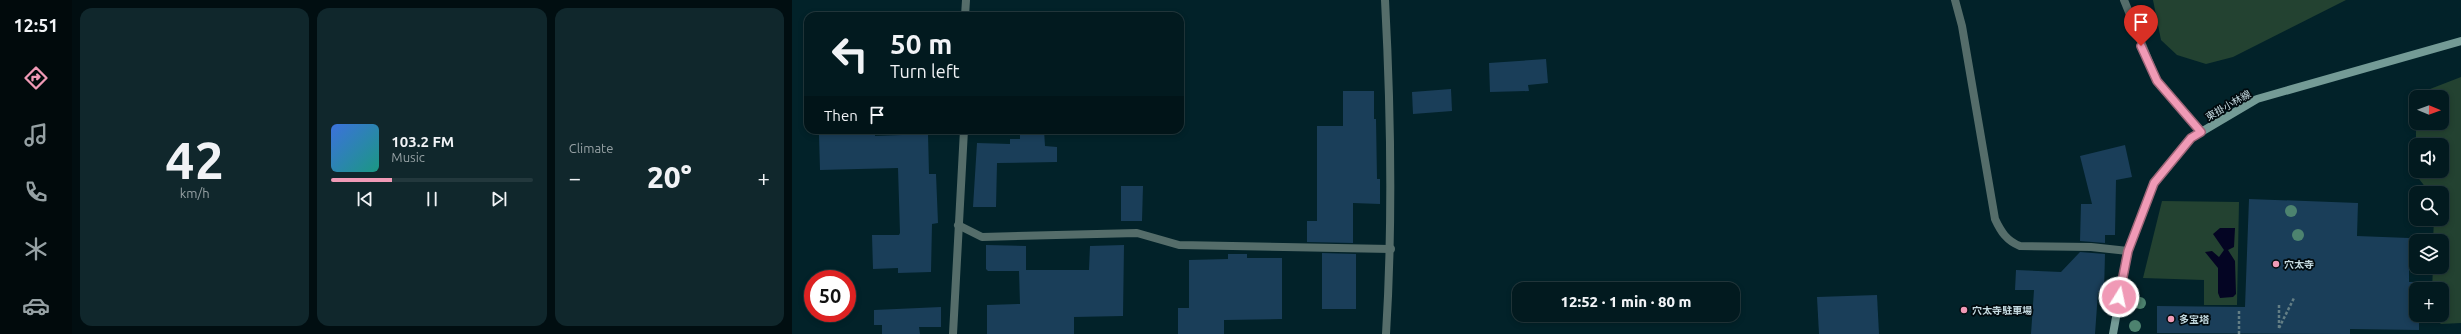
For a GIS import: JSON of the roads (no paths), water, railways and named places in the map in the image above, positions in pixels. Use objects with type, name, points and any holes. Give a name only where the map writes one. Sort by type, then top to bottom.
[{"type":"main road","name":"東掛小林線","points":[[2113,334],[2128,251],[2154,183],[2191,138],[2257,99],[2461,41]]},
{"type":"street","points":[[965,12],[966,0]]},
{"type":"street","points":[[1386,0],[1391,102],[1391,248],[1386,334]]},
{"type":"street","points":[[1955,0],[1962,26],[1995,219],[2000,228],[2010,242],[2020,246],[2091,247],[2128,251]]},
{"type":"street","points":[[2124,0],[2157,81],[2201,132]]},
{"type":"street","points":[[953,334],[964,134]]},
{"type":"street","points":[[958,225],[982,237],[1137,233],[1179,246],[1391,248]]},
{"type":"water","points":[[2220,228],[2235,228],[2234,247],[2228,250],[2235,261],[2236,294],[2233,297],[2220,298],[2218,293],[2218,268],[2205,252],[2212,251],[2219,257],[2224,250],[2213,234]]},
{"type":"place","name":"穴太寺","points":[[2276,264]]},
{"type":"place","name":"穴太寺駐車場","points":[[1964,310]]},
{"type":"place","name":"多宝塔","points":[[2171,319]]}]
